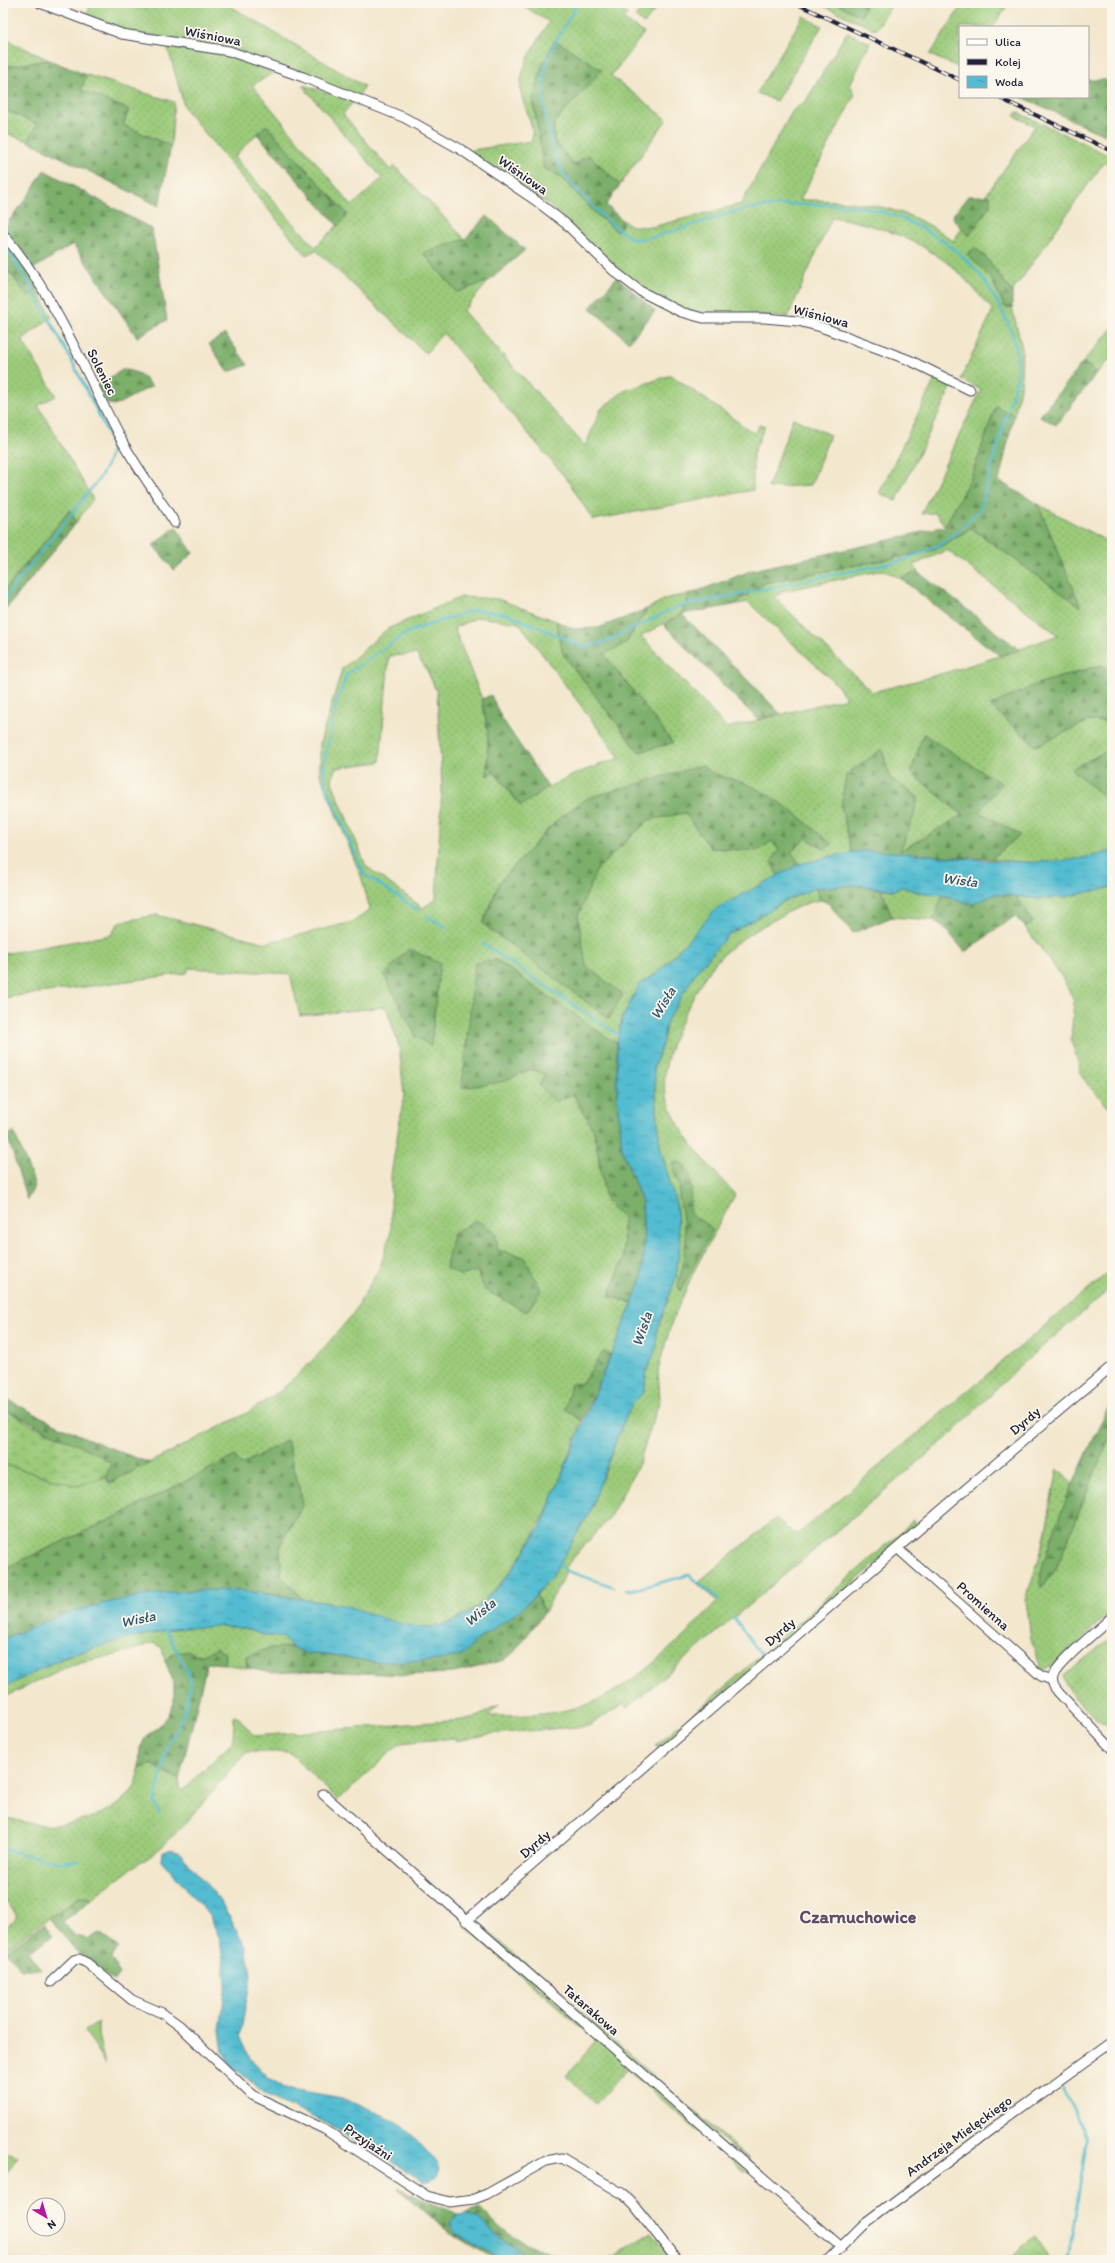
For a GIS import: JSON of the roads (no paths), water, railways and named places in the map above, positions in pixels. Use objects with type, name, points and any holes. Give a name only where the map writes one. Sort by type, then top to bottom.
[{"type":"street","name":"Wiśniowa","points":[[40,3],[122,34],[229,51],[303,77],[405,118],[460,149],[535,200],[566,224],[614,271],[640,290],[681,312],[703,318],[764,318],[798,321],[821,327],[909,360],[970,390]]},
{"type":"street","name":"Soleniec","points":[[3,234],[32,273],[58,318],[120,437],[175,523]]},
{"type":"street","name":"Dyrdy","points":[[466,1921],[1112,1366]]},
{"type":"street","name":"Promienna","points":[[898,1549],[1041,1676],[1052,1680]]},
{"type":"street","points":[[1112,1617],[1058,1667],[1052,1680],[1054,1687],[1059,1693],[1112,1749]]},
{"type":"street","name":"Tatarakowa","points":[[323,1794],[466,1921],[840,2246]]},
{"type":"street","name":"Przyjaźni","points":[[51,1982],[74,1960],[79,1959],[87,1963],[132,2000],[162,2013],[180,2026],[252,2095],[324,2129],[401,2180],[436,2200],[454,2202],[479,2198],[546,2161],[562,2158],[623,2194],[635,2206],[678,2260]]},
{"type":"street","name":"Andrzeja Mielęckiego","points":[[828,2260],[840,2246],[862,2226],[1112,2042]]},
{"type":"water","name":"Wisła","points":[[861,851],[1019,862],[1051,862],[1082,858],[1112,851],[1112,887],[1066,897],[1039,899],[995,894],[972,904],[943,895],[918,892],[902,887],[894,890],[855,885],[815,888],[783,902],[728,935],[696,972],[666,1023],[663,1041],[654,1067],[660,1147],[676,1204],[680,1243],[676,1277],[656,1334],[657,1347],[647,1369],[644,1392],[632,1404],[619,1433],[590,1511],[553,1575],[536,1595],[515,1614],[477,1640],[466,1652],[458,1656],[439,1660],[373,1662],[335,1655],[308,1654],[292,1647],[281,1637],[264,1635],[242,1628],[219,1626],[172,1629],[110,1643],[65,1657],[3,1688],[3,1639],[56,1617],[100,1604],[124,1599],[171,1592],[218,1590],[248,1592],[343,1605],[398,1623],[424,1627],[449,1623],[464,1616],[491,1595],[513,1569],[541,1526],[642,1279],[644,1242],[642,1202],[622,1148],[617,1098],[617,1042],[622,1019],[639,985],[659,972],[717,908],[800,864]]},
{"type":"water","points":[[171,1849],[179,1852],[220,1900],[246,1947],[251,1976],[240,2036],[250,2058],[269,2078],[285,2088],[342,2098],[403,2125],[439,2165],[437,2174],[433,2178],[425,2182],[332,2126],[269,2097],[230,2064],[223,2052],[220,2030],[226,1982],[220,1939],[209,1915],[161,1860],[162,1853]]},
{"type":"water","points":[[467,2213],[479,2219],[500,2239],[537,2260],[503,2260],[457,2234],[451,2227],[451,2221],[457,2214]]},
{"type":"waterway","points":[[578,3],[548,59],[545,71],[544,100],[552,147],[562,171],[571,183],[603,216],[623,233],[634,239],[654,237],[737,211],[768,206],[806,204],[861,207],[890,214],[906,220],[937,237],[965,259],[977,270],[999,304],[1013,339],[1018,363],[1016,383],[1009,406]]},
{"type":"waterway","points":[[3,243],[32,288],[70,358],[106,430],[109,437],[111,450],[106,467],[99,479],[3,600]]},
{"type":"waterway","points":[[418,910],[364,874],[326,785],[324,763],[335,707],[347,674],[408,632],[474,610],[508,614],[584,647],[605,642],[677,607],[905,560],[939,545],[961,529],[980,509],[1007,413]]},
{"type":"waterway","points":[[427,916],[446,927]]},
{"type":"waterway","points":[[483,944],[620,1036]]},
{"type":"waterway","points":[[558,1564],[567,1571],[614,1587]]},
{"type":"waterway","points":[[626,1590],[632,1590],[689,1575],[720,1600]]},
{"type":"waterway","points":[[734,1618],[764,1658]]},
{"type":"waterway","points":[[159,1814],[155,1802],[167,1747],[184,1713],[191,1682],[186,1668],[165,1628]]},
{"type":"waterway","points":[[3,1849],[58,1862],[79,1861]]},
{"type":"waterway","points":[[1061,2083],[1087,2139],[1068,2260]]},
{"type":"railway","points":[[795,3],[959,80]]},
{"type":"railway","points":[[999,98],[1112,151]]},
{"type":"district","name":"Czarnuchowice","points":[[858,1917]]}]
